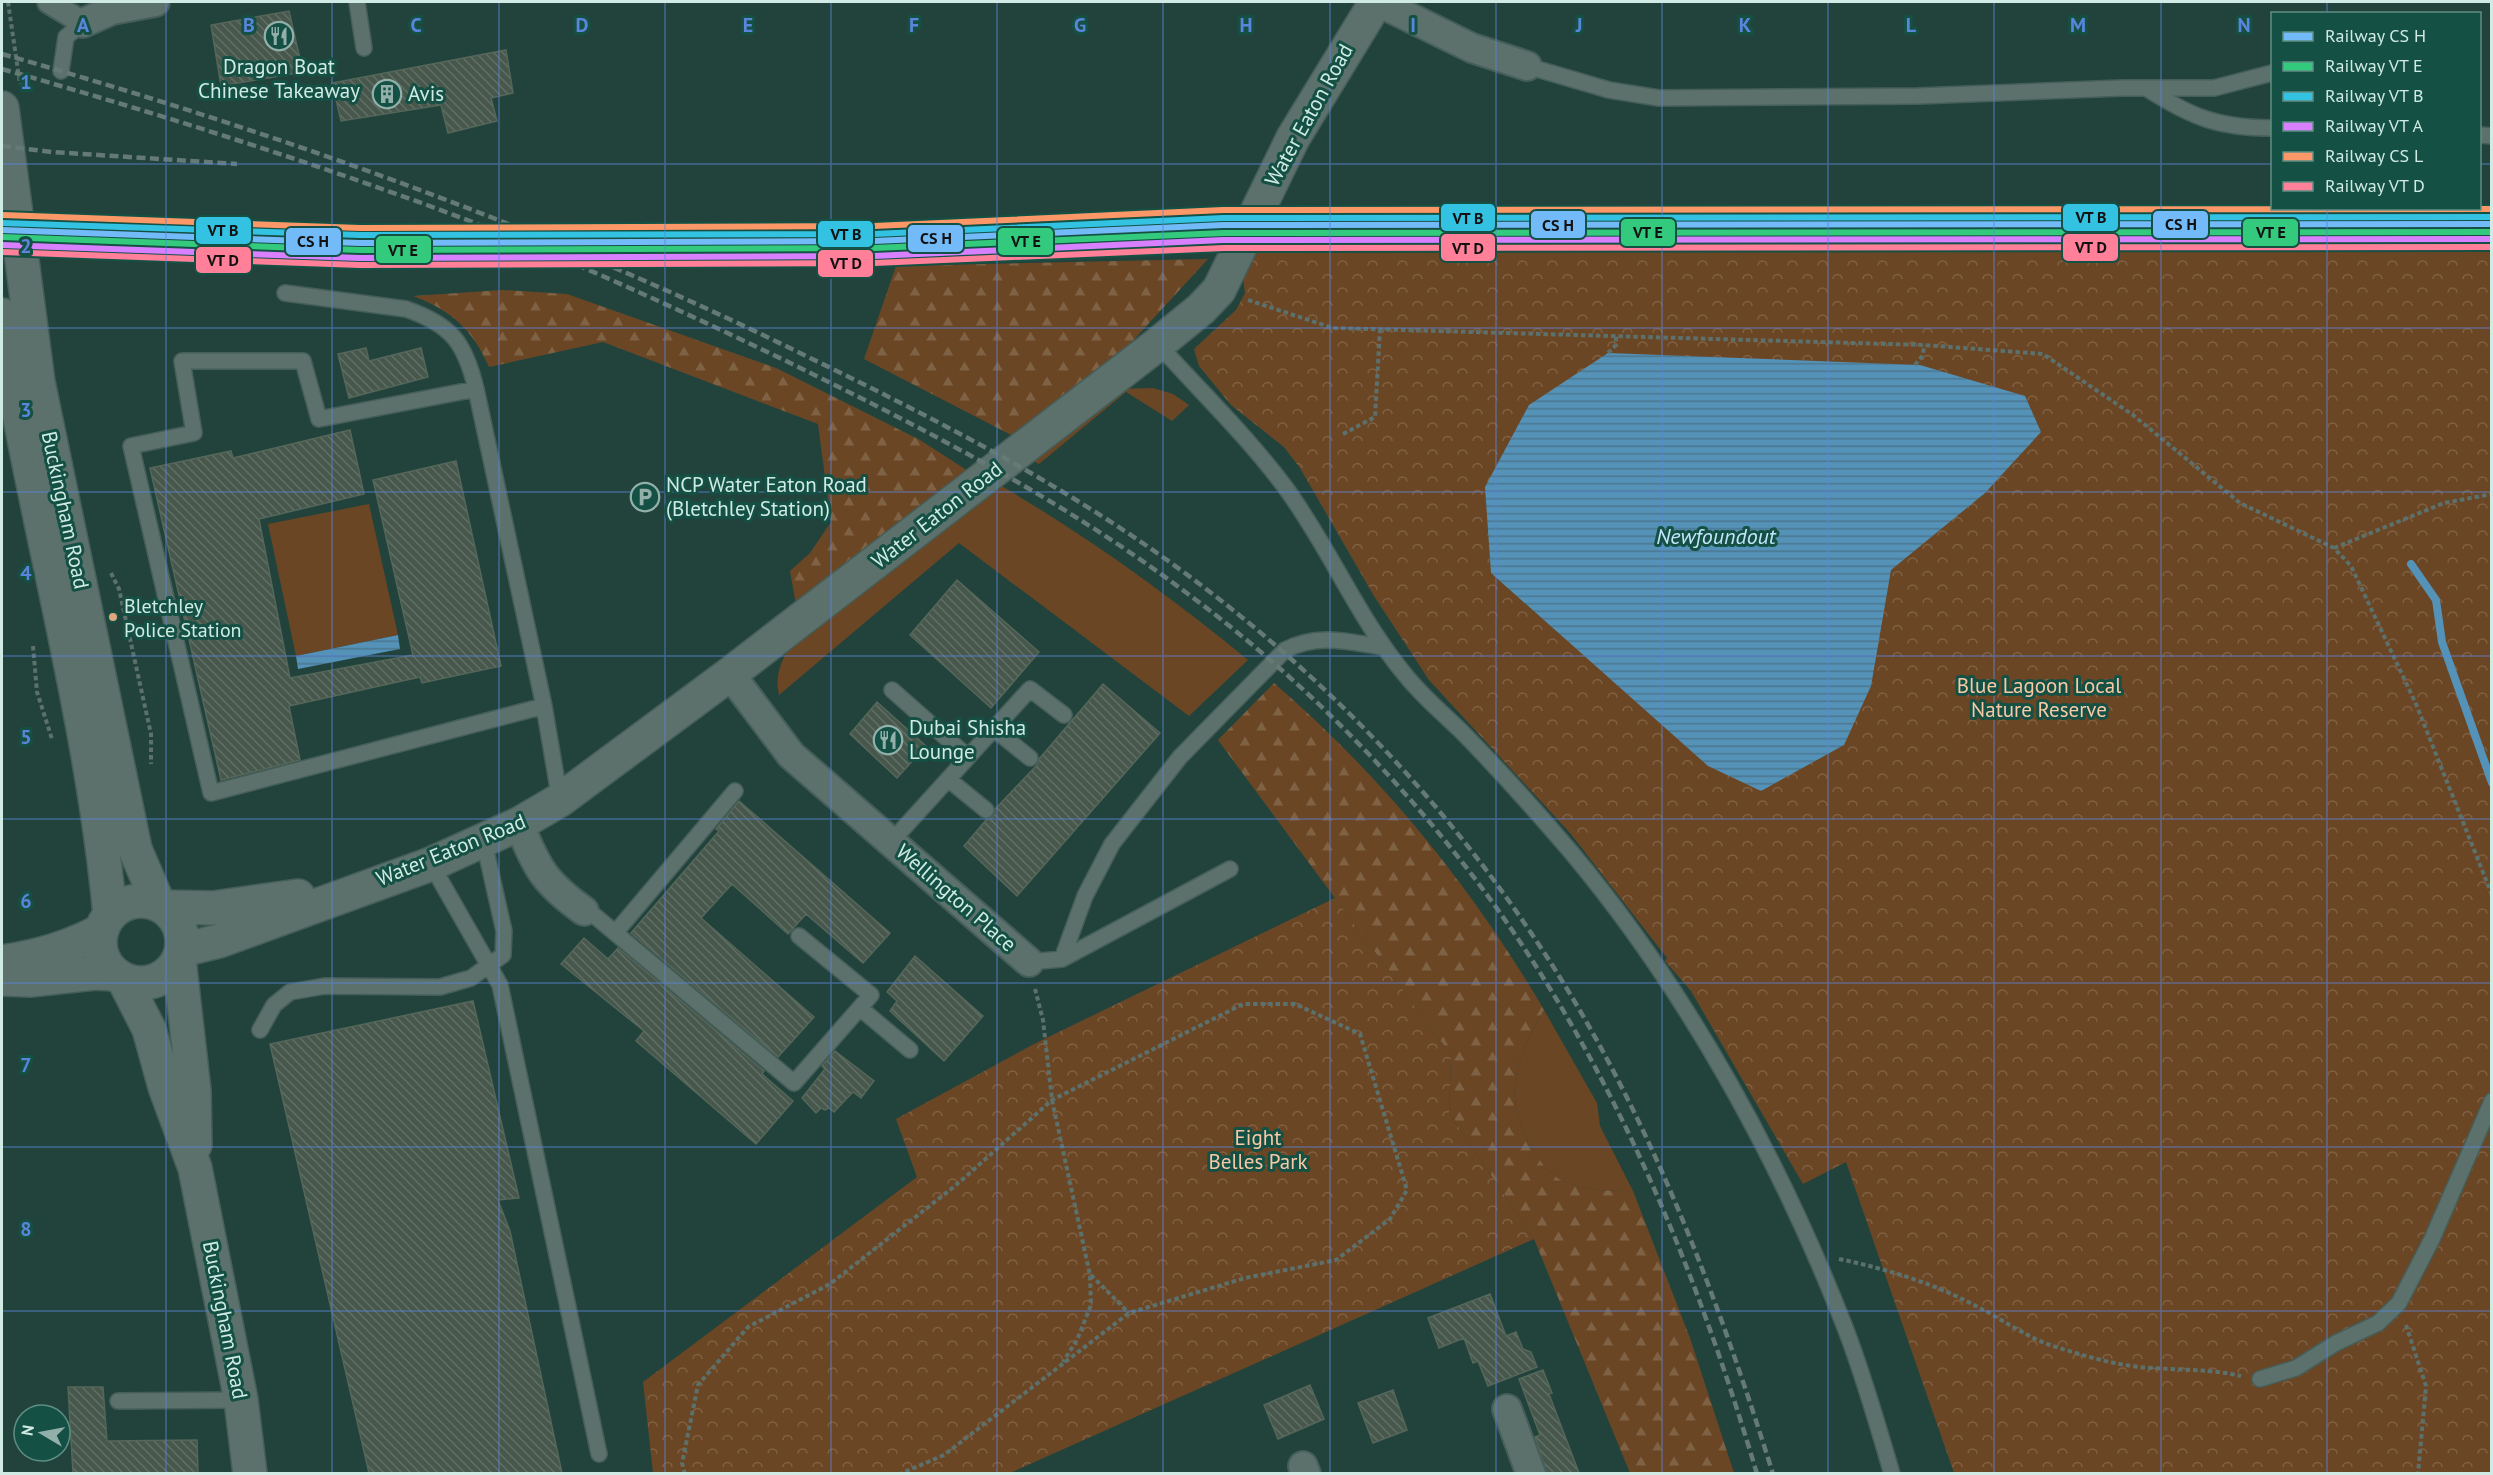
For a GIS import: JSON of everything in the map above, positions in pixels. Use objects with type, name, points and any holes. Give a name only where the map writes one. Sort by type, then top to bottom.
[{"type":"main road","name":"Water Eaton Road","points":[[180,955],[362,886],[430,864],[484,842],[560,801],[730,674],[1158,344],[1201,309],[1219,290],[1293,138],[1377,2]]},
{"type":"main road","name":"Buckingham Road","points":[[11,99],[38,382],[135,849],[161,906]]},
{"type":"main road","name":"Buckingham Road","points":[[2,315],[13,388],[81,713],[105,857],[106,922]]},
{"type":"main road","name":"Water Eaton Road","points":[[161,906],[213,908],[362,886]]},
{"type":"main road","points":[[2,962],[27,958],[77,944],[128,903],[138,900],[161,906],[179,926],[180,955],[172,970],[150,982],[137,983],[95,972],[30,980],[2,979]]},
{"type":"main road","points":[[106,922],[102,954],[120,977]]},
{"type":"main road","name":"Buckingham Road","points":[[180,955],[194,1090],[195,1168]]},
{"type":"main road","name":"Buckingham Road","points":[[120,977],[149,1029],[165,1087],[195,1168],[241,1400],[250,1473]]},
{"type":"street","points":[[49,2],[83,23],[112,10],[155,2]]},
{"type":"street","points":[[1377,2],[1472,48],[1527,66]]},
{"type":"street","name":"Wellington Place","points":[[730,674],[791,755],[1029,962]]},
{"type":"street","points":[[519,824],[534,861],[555,890],[584,911]]},
{"type":"street","points":[[1507,1409],[1531,1473]]},
{"type":"lane","points":[[357,2],[364,48]]},
{"type":"lane","points":[[62,71],[66,37],[83,23]]},
{"type":"lane","points":[[1527,66],[1609,90],[1659,98],[1918,96],[2146,88],[2214,88],[2271,73]]},
{"type":"lane","points":[[2146,88],[2204,121],[2271,128]]},
{"type":"lane","points":[[285,293],[406,309],[424,315],[458,340],[468,358],[544,706],[560,801]]},
{"type":"lane","points":[[1158,344],[1253,447],[1285,488],[1318,536],[1383,647],[1409,680],[1508,780],[1573,855],[1667,981],[1749,1121],[1817,1261],[1847,1332],[1892,1473]]},
{"type":"lane","points":[[476,389],[319,419],[303,361],[182,361],[194,433],[131,446],[211,793],[544,706]]},
{"type":"lane","points":[[1062,959],[1085,896],[1112,844],[1180,757],[1285,650],[1304,641],[1319,639],[1383,647]]},
{"type":"lane","points":[[891,842],[1030,689],[1064,715]]},
{"type":"lane","points":[[892,690],[968,757]]},
{"type":"lane","points":[[994,729],[1030,758]]},
{"type":"lane","points":[[948,779],[986,810]]},
{"type":"lane","points":[[615,933],[735,791]]},
{"type":"lane","points":[[260,1030],[274,1005],[290,992],[325,986],[440,987],[471,978],[488,968],[503,955],[504,931],[484,842]]},
{"type":"lane","points":[[430,864],[488,968],[500,985],[599,1454]]},
{"type":"lane","name":"Wellington Place","points":[[1029,962],[1062,959],[1230,869]]},
{"type":"lane","points":[[584,911],[615,933],[794,1083],[871,995],[799,936]]},
{"type":"lane","points":[[860,1008],[910,1050]]},
{"type":"lane","points":[[2260,1379],[2296,1368],[2336,1343],[2378,1323],[2398,1303],[2432,1239],[2492,1101]]},
{"type":"lane","points":[[118,1401],[241,1400]]},
{"type":"path","points":[[8,2],[11,99]]},
{"type":"path","points":[[1219,290],[1333,328],[1924,345],[2043,354],[2133,415],[2240,503],[2334,548],[2351,566],[2416,704],[2492,895]]},
{"type":"path","points":[[1343,434],[1375,417],[1380,329]]},
{"type":"path","points":[[1608,353],[1616,345],[1616,336]]},
{"type":"path","points":[[1915,365],[1923,355],[1924,345]]},
{"type":"path","points":[[2334,548],[2445,504],[2492,494]]},
{"type":"path","points":[[108,568],[119,589],[152,734],[150,770]]},
{"type":"path","points":[[32,634],[38,692],[56,749]]},
{"type":"path","points":[[1029,962],[1043,1020],[1052,1100],[1090,1275],[1091,1305],[1077,1340],[1061,1365]]},
{"type":"path","points":[[685,1473],[682,1463],[698,1385],[748,1327],[830,1284],[955,1186],[1052,1100],[1243,1004],[1295,1004],[1360,1034],[1407,1191],[1390,1219],[1336,1260],[1245,1278],[1129,1313],[944,1455],[900,1473]]},
{"type":"path","points":[[1817,1261],[1834,1258],[1892,1270],[1960,1298],[2049,1345],[2082,1355],[2116,1364],[2151,1368],[2186,1368],[2260,1379]]},
{"type":"path","points":[[1090,1275],[1129,1313]]},
{"type":"path","points":[[2398,1303],[2426,1386],[2418,1473]]},
{"type":"green space","name":"Blue Lagoon Local Nature Reserve","points":[[1255,236],[1565,245],[2292,245],[2491,242],[2491,1473],[1954,1473],[1846,1162],[1803,1184],[1691,991],[1665,961],[1667,958],[1570,833],[1429,680],[1374,596],[1300,468],[1284,447],[1231,405],[1199,366],[1194,349],[1236,310],[1245,293],[1242,270]]},
{"type":"green space","points":[[1208,259],[1128,346],[1019,439],[864,359],[896,266]]},
{"type":"green space","points":[[502,290],[567,294],[776,368],[920,440],[968,471],[796,605],[790,571],[810,553],[831,522],[818,424],[603,342],[489,367],[475,342],[459,323],[439,308],[413,296]]},
{"type":"green space","points":[[1153,388],[1173,394],[1189,405],[1172,421],[1126,392],[1039,464],[1024,456],[1115,389]]},
{"type":"green space","points":[[993,481],[1060,522],[1125,566],[1248,660],[1189,716],[959,543],[779,695],[779,670],[790,646]]},
{"type":"green space","points":[[369,504],[398,635],[296,656],[268,524]]},
{"type":"green space","points":[[1274,683],[1351,756],[1422,835],[1487,920],[1544,1010],[1519,1062],[1516,1079],[1517,1113],[1523,1131],[1539,1159],[1560,1180],[1590,1189],[1633,1191],[1690,1338],[1734,1473],[1630,1473],[1534,1239],[1449,1113],[1451,1055],[1218,740]]},
{"type":"green space","name":"Eight Belles Park","points":[[1335,898],[1451,1055],[1449,1113],[1534,1239],[1010,1473],[653,1473],[643,1382],[917,1177],[896,1119],[1034,1044]]},
{"type":"green space","points":[[1544,1010],[1597,1103],[1600,1126],[1633,1191],[1590,1189],[1560,1180],[1539,1159],[1523,1131],[1517,1113],[1516,1079],[1519,1062]]},
{"type":"water","name":"Newfoundout","points":[[1608,353],[1920,365],[2025,396],[2041,432],[1985,493],[1891,570],[1871,686],[1844,745],[1761,791],[1708,766],[1491,573],[1485,487],[1529,405]]},
{"type":"water","points":[[398,635],[400,649],[298,669],[296,656]]},
{"type":"building","points":[[289,11],[303,72],[221,86],[211,25]]},
{"type":"building","points":[[506,50],[513,93],[491,98],[497,121],[448,133],[441,105],[341,121],[332,83]]},
{"type":"building","points":[[366,348],[369,361],[421,348],[428,377],[349,398],[338,354]]},
{"type":"building","points":[[350,430],[364,494],[259,519],[290,678],[413,655],[373,480],[456,461],[501,666],[422,683],[420,677],[289,706],[300,760],[221,780],[150,468],[231,451],[233,458]]},
{"type":"building","points":[[957,580],[1039,652],[991,708],[910,635]]},
{"type":"building","points":[[1103,684],[1160,733],[1017,896],[964,846],[987,819],[993,817],[995,809],[1037,765],[1040,758]]},
{"type":"building","name":"Dubai Shisha Lounge","points":[[877,702],[926,746],[897,778],[850,734]]},
{"type":"building","points":[[739,801],[890,933],[863,963],[806,914],[788,934],[732,884],[701,918],[814,1017],[778,1057],[631,933],[719,831],[716,829]]},
{"type":"building","points":[[584,938],[608,959],[618,948],[764,1071],[762,1074],[793,1101],[756,1144],[636,1041],[644,1031],[561,964]]},
{"type":"building","points":[[915,956],[983,1016],[944,1061],[890,1011],[897,1001],[887,992]]},
{"type":"building","points":[[473,1001],[519,1198],[498,1200],[510,1231],[562,1473],[369,1473],[270,1044]]},
{"type":"building","points":[[835,1051],[874,1081],[861,1098],[853,1092],[834,1112],[829,1108],[825,1110],[821,1108],[816,1113],[802,1098],[825,1069],[822,1066]]},
{"type":"building","points":[[1490,1294],[1506,1336],[1516,1332],[1523,1349],[1531,1352],[1537,1367],[1488,1386],[1478,1361],[1473,1363],[1464,1338],[1439,1348],[1428,1318]]},
{"type":"building","points":[[1543,1370],[1552,1393],[1549,1394],[1579,1473],[1547,1473],[1535,1437],[1540,1435],[1519,1379]]},
{"type":"building","points":[[1310,1385],[1324,1419],[1278,1439],[1264,1405]]},
{"type":"building","points":[[68,1387],[103,1387],[107,1441],[197,1440],[198,1473],[73,1473],[72,1403],[69,1403]]},
{"type":"building","points":[[1393,1390],[1407,1430],[1373,1443],[1358,1403]]},
{"type":"waterway","points":[[2411,564],[2436,600],[2442,642],[2492,783]]},
{"type":"railway","points":[[2,54],[206,116],[408,186],[606,264],[703,307],[889,397],[1064,492],[1147,546],[1255,628],[1355,719],[1446,819],[1527,927],[1568,990],[1639,1122],[1670,1191],[1725,1331],[1773,1474]]},
{"type":"railway","points":[[2,69],[201,129],[350,178],[545,251],[640,293],[834,385],[989,466],[1137,557],[1228,625],[1311,697],[1389,775],[1460,859],[1493,903],[1537,969],[1578,1036],[1649,1177],[1708,1324],[1757,1474]]},
{"type":"railway","points":[[2,146],[52,152],[237,164]]},
{"type":"transit line","points":[[3,215],[360,228],[874,226],[1223,210],[2271,209]]},
{"type":"transit line","points":[[2481,209],[2492,209]]},
{"type":"transit line","points":[[2,223],[360,235],[874,234],[1223,218],[2492,217]]},
{"type":"transit line","points":[[2,230],[360,243],[874,241],[1223,225],[2492,224]]},
{"type":"transit line","points":[[2,237],[360,250],[874,248],[1223,233],[2492,232]]},
{"type":"transit line","points":[[2,245],[360,258],[874,256],[1223,240],[2492,239]]},
{"type":"transit line","points":[[2,252],[360,265],[874,263],[1224,248],[2492,247]]},
{"type":"place","name":"Dragon Boat Chinese Takeaway","points":[[279,36]]},
{"type":"place","name":"Avis","points":[[387,94]]},
{"type":"place","name":"NCP Water Eaton Road (Bletchley Station)","points":[[645,497]]},
{"type":"place","name":"Bletchley Police Station","points":[[113,617]]},
{"type":"place","name":"Dubai Shisha Lounge","points":[[888,740]]}]
